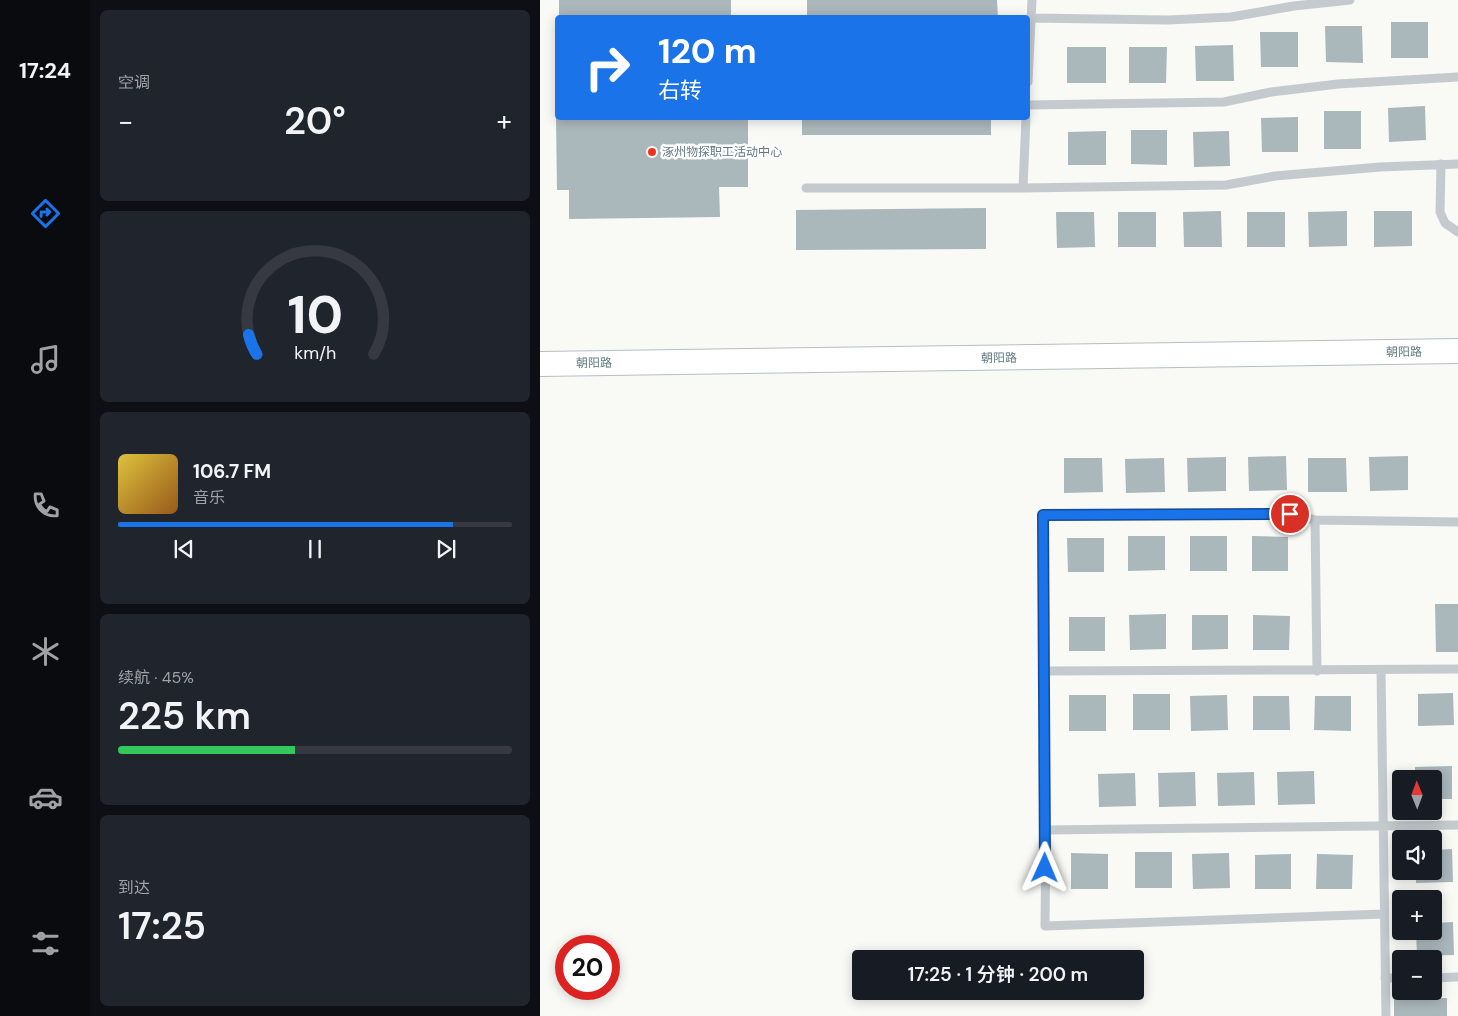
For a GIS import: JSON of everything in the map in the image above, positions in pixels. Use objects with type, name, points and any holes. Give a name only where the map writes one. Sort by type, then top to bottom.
[{"type":"main road","name":"朝阳路","points":[[540,364],[1458,352]]},
{"type":"lane","points":[[1030,39],[1032,0]]},
{"type":"lane","points":[[1031,18],[1168,20],[1231,18],[1294,6],[1350,0]]},
{"type":"lane","points":[[1030,105],[1224,102],[1271,92],[1338,84],[1458,77]]},
{"type":"lane","points":[[1023,188],[1026,120]]},
{"type":"lane","points":[[1441,164],[1440,212],[1445,223],[1458,232]]},
{"type":"lane","points":[[806,188],[1023,188],[1226,185],[1275,176],[1380,167],[1458,164]]},
{"type":"lane","points":[[1384,914],[1044,926],[1046,830],[1043,515],[1290,514],[1316,520],[1458,522]]},
{"type":"lane","points":[[1316,520],[1317,671]]},
{"type":"lane","points":[[1044,672],[1458,669]]},
{"type":"lane","points":[[1381,670],[1386,1016]]},
{"type":"lane","points":[[1046,830],[1458,825]]},
{"type":"lane","points":[[1442,978],[1458,977]]},
{"type":"lane","points":[[1385,978],[1392,978]]},
{"type":"building","points":[[559,0],[731,0],[731,15],[559,15]]},
{"type":"building","points":[[807,0],[997,0],[998,15],[807,15]]},
{"type":"building","points":[[1391,22],[1428,22],[1428,58],[1391,58]]},
{"type":"building","points":[[1325,26],[1362,26],[1363,63],[1326,62]]},
{"type":"building","points":[[1260,32],[1298,32],[1298,67],[1261,67]]},
{"type":"building","points":[[1233,45],[1234,81],[1196,81],[1195,46]]},
{"type":"building","points":[[1067,47],[1106,47],[1106,83],[1067,83]]},
{"type":"building","points":[[1129,47],[1167,47],[1166,83],[1129,83]]},
{"type":"building","points":[[1425,106],[1426,140],[1389,142],[1388,108]]},
{"type":"building","points":[[1324,111],[1361,111],[1361,149],[1324,149]]},
{"type":"building","points":[[1298,117],[1298,152],[1262,152],[1261,118]]},
{"type":"building","name":"涿州物探职工活动中心","points":[[556,120],[748,120],[748,187],[719,187],[720,217],[569,219],[569,190],[557,190]]},
{"type":"building","points":[[802,120],[991,120],[991,135],[802,135]]},
{"type":"building","points":[[1131,130],[1167,130],[1167,165],[1131,164]]},
{"type":"building","points":[[1106,131],[1106,165],[1068,165],[1068,132]]},
{"type":"building","points":[[1229,131],[1230,166],[1194,167],[1193,132]]},
{"type":"building","points":[[986,208],[986,249],[796,250],[796,210]]},
{"type":"building","points":[[1221,211],[1222,247],[1184,247],[1183,212]]},
{"type":"building","points":[[1347,211],[1347,246],[1309,247],[1308,212]]},
{"type":"building","points":[[1374,211],[1412,211],[1412,246],[1374,247]]},
{"type":"building","points":[[1056,212],[1094,212],[1095,247],[1057,248]]},
{"type":"building","points":[[1118,212],[1156,212],[1156,247],[1118,247]]},
{"type":"building","points":[[1247,212],[1285,212],[1285,247],[1247,247]]},
{"type":"building","points":[[1286,456],[1287,490],[1249,491],[1248,457]]},
{"type":"building","points":[[1408,456],[1408,490],[1370,491],[1369,457]]},
{"type":"building","points":[[1226,457],[1226,491],[1188,492],[1187,458]]},
{"type":"building","points":[[1064,458],[1102,458],[1103,492],[1064,493]]},
{"type":"building","points":[[1164,458],[1165,492],[1126,493],[1125,459]]},
{"type":"building","points":[[1308,458],[1346,458],[1347,492],[1308,492]]},
{"type":"building","points":[[1128,536],[1165,536],[1165,570],[1128,571]]},
{"type":"building","points":[[1190,536],[1227,536],[1227,571],[1190,571]]},
{"type":"building","points":[[1252,536],[1288,537],[1288,571],[1252,571]]},
{"type":"building","points":[[1067,538],[1104,538],[1104,572],[1068,572]]},
{"type":"building","points":[[1435,604],[1458,604],[1458,652],[1436,652]]},
{"type":"building","points":[[1166,614],[1166,649],[1130,650],[1129,615]]},
{"type":"building","points":[[1192,615],[1228,615],[1228,649],[1192,650]]},
{"type":"building","points":[[1253,615],[1290,616],[1289,650],[1253,650]]},
{"type":"building","points":[[1069,617],[1105,617],[1105,651],[1069,651]]},
{"type":"building","points":[[1453,693],[1454,725],[1418,726],[1418,694]]},
{"type":"building","points":[[1133,694],[1170,694],[1170,730],[1133,730]]},
{"type":"building","points":[[1069,695],[1106,695],[1106,731],[1069,731]]},
{"type":"building","points":[[1227,695],[1228,730],[1191,731],[1190,696]]},
{"type":"building","points":[[1253,696],[1289,696],[1290,730],[1253,730]]},
{"type":"building","points":[[1315,696],[1351,696],[1351,731],[1314,730]]},
{"type":"building","points":[[1452,766],[1452,799],[1442,799],[1442,770],[1415,770],[1415,767]]},
{"type":"building","points":[[1314,771],[1315,804],[1278,805],[1277,772]]},
{"type":"building","points":[[1195,772],[1196,806],[1159,807],[1158,773]]},
{"type":"building","points":[[1254,772],[1255,805],[1218,806],[1217,773]]},
{"type":"building","points":[[1135,773],[1136,806],[1099,807],[1098,774]]},
{"type":"building","points":[[1452,849],[1453,882],[1416,883],[1416,880],[1442,880],[1442,850]]},
{"type":"building","points":[[1135,852],[1172,852],[1172,888],[1135,888]]},
{"type":"building","points":[[1071,853],[1108,854],[1108,889],[1071,889]]},
{"type":"building","points":[[1229,853],[1230,888],[1193,889],[1192,854]]},
{"type":"building","points":[[1291,854],[1291,889],[1255,889],[1255,855]]},
{"type":"building","points":[[1317,854],[1353,855],[1352,889],[1316,889]]},
{"type":"building","points":[[1453,922],[1454,955],[1442,955],[1442,950],[1417,950],[1416,940],[1442,940],[1442,923]]},
{"type":"building","points":[[1442,998],[1447,998],[1447,1016],[1394,1016],[1394,1000],[1442,1000]]},
{"type":"place","name":"涿州物探职工活动中心","points":[[652,152]]},
{"type":"route","points":[[1045,868],[1043,515],[1290,514]]}]
